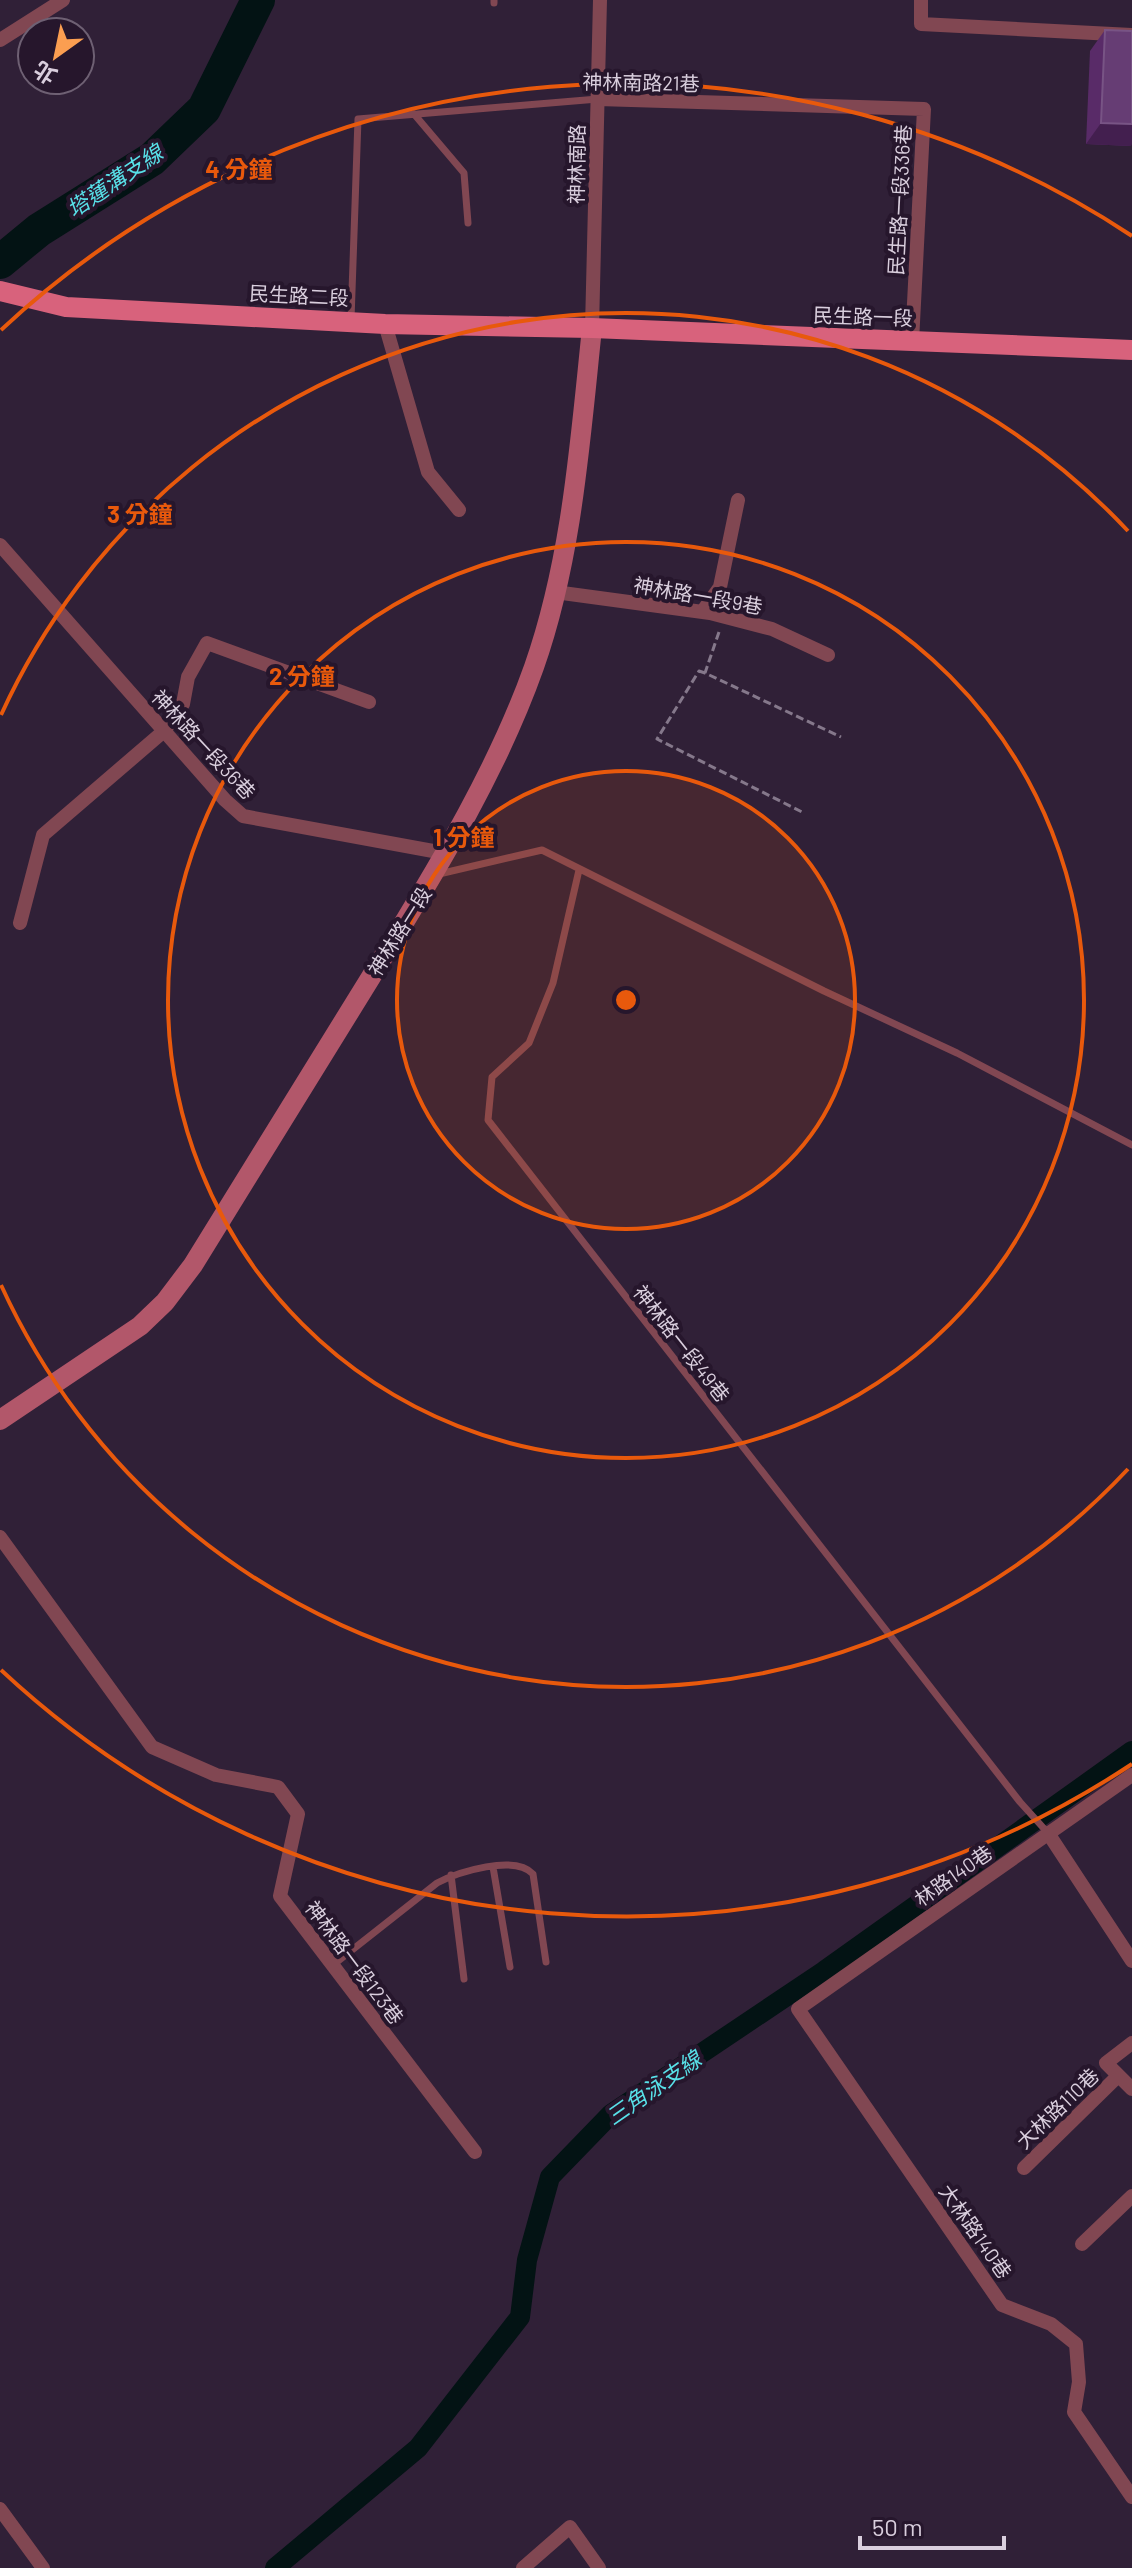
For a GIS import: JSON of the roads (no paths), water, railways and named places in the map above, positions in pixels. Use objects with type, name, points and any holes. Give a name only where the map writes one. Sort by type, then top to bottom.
[{"type":"main road","name":"民生路二段","points":[[3,292],[66,307],[385,324],[592,328]]},
{"type":"main road","name":"民生路一段","points":[[592,328],[1132,350]]},
{"type":"street","points":[[0,40],[63,0]]},
{"type":"street","name":"神林南路","points":[[592,328],[600,0]]},
{"type":"street","points":[[921,0],[921,24],[1132,35]]},
{"type":"street","name":"神林南路21巷","points":[[598,99],[924,109]]},
{"type":"street","name":"民生路一段336巷","points":[[912,342],[924,109]]},
{"type":"street","points":[[385,324],[428,472],[459,510]]},
{"type":"street","name":"神林路一段","points":[[0,1420],[140,1326],[165,1302],[193,1265],[433,875],[510,728],[534,665],[555,592],[577,471],[592,328]]},
{"type":"street","points":[[702,612],[720,587],[738,500]]},
{"type":"street","name":"神林路一段36巷","points":[[0,545],[225,800],[243,816],[444,853]]},
{"type":"street","name":"神林路一段9巷","points":[[555,592],[725,617],[772,629],[828,655]]},
{"type":"street","points":[[20,923],[43,835],[164,731],[183,704],[188,677],[207,643],[369,702]]},
{"type":"street","name":"神林路一段123巷","points":[[0,1537],[152,1747],[216,1775],[278,1787],[298,1814],[280,1896],[475,2152]]},
{"type":"street","name":"林路140巷","points":[[798,2009],[1045,1829],[1132,1775]]},
{"type":"street","points":[[1045,1829],[1132,1961]]},
{"type":"street","name":"大林路140巷","points":[[798,2009],[1002,2305],[1051,2324],[1076,2344],[1079,2382],[1074,2412],[1132,2497]]},
{"type":"street","name":"大林路110巷","points":[[1132,2043],[1106,2063],[1132,2089]]},
{"type":"street","name":"大林路110巷","points":[[1024,2168],[1118,2076]]},
{"type":"street","points":[[1082,2244],[1132,2196]]},
{"type":"street","points":[[0,2509],[43,2568]]},
{"type":"street","points":[[523,2568],[570,2527],[599,2568]]},
{"type":"lane","name":"神林南路21巷","points":[[351,322],[358,119],[598,99]]},
{"type":"lane","points":[[414,114],[464,173],[468,223]]},
{"type":"lane","points":[[433,875],[542,850],[824,991],[957,1053],[1132,1145]]},
{"type":"lane","name":"神林路一段49巷","points":[[579,870],[553,983],[529,1043],[492,1077],[488,1120],[1020,1802],[1045,1829]]},
{"type":"lane","points":[[333,1965],[451,1875],[515,1864],[526,1866],[533,1874],[546,1962]]},
{"type":"lane","points":[[493,1867],[510,1967]]},
{"type":"lane","points":[[451,1875],[464,1979]]},
{"type":"waterway","name":"塔蓮溝支線","points":[[0,262],[39,230],[152,159],[204,109],[258,0]]},
{"type":"waterway","name":"三角泳支線","points":[[275,2568],[418,2448],[520,2317],[527,2260],[550,2177],[611,2114],[824,1971],[1132,1751]]}]
